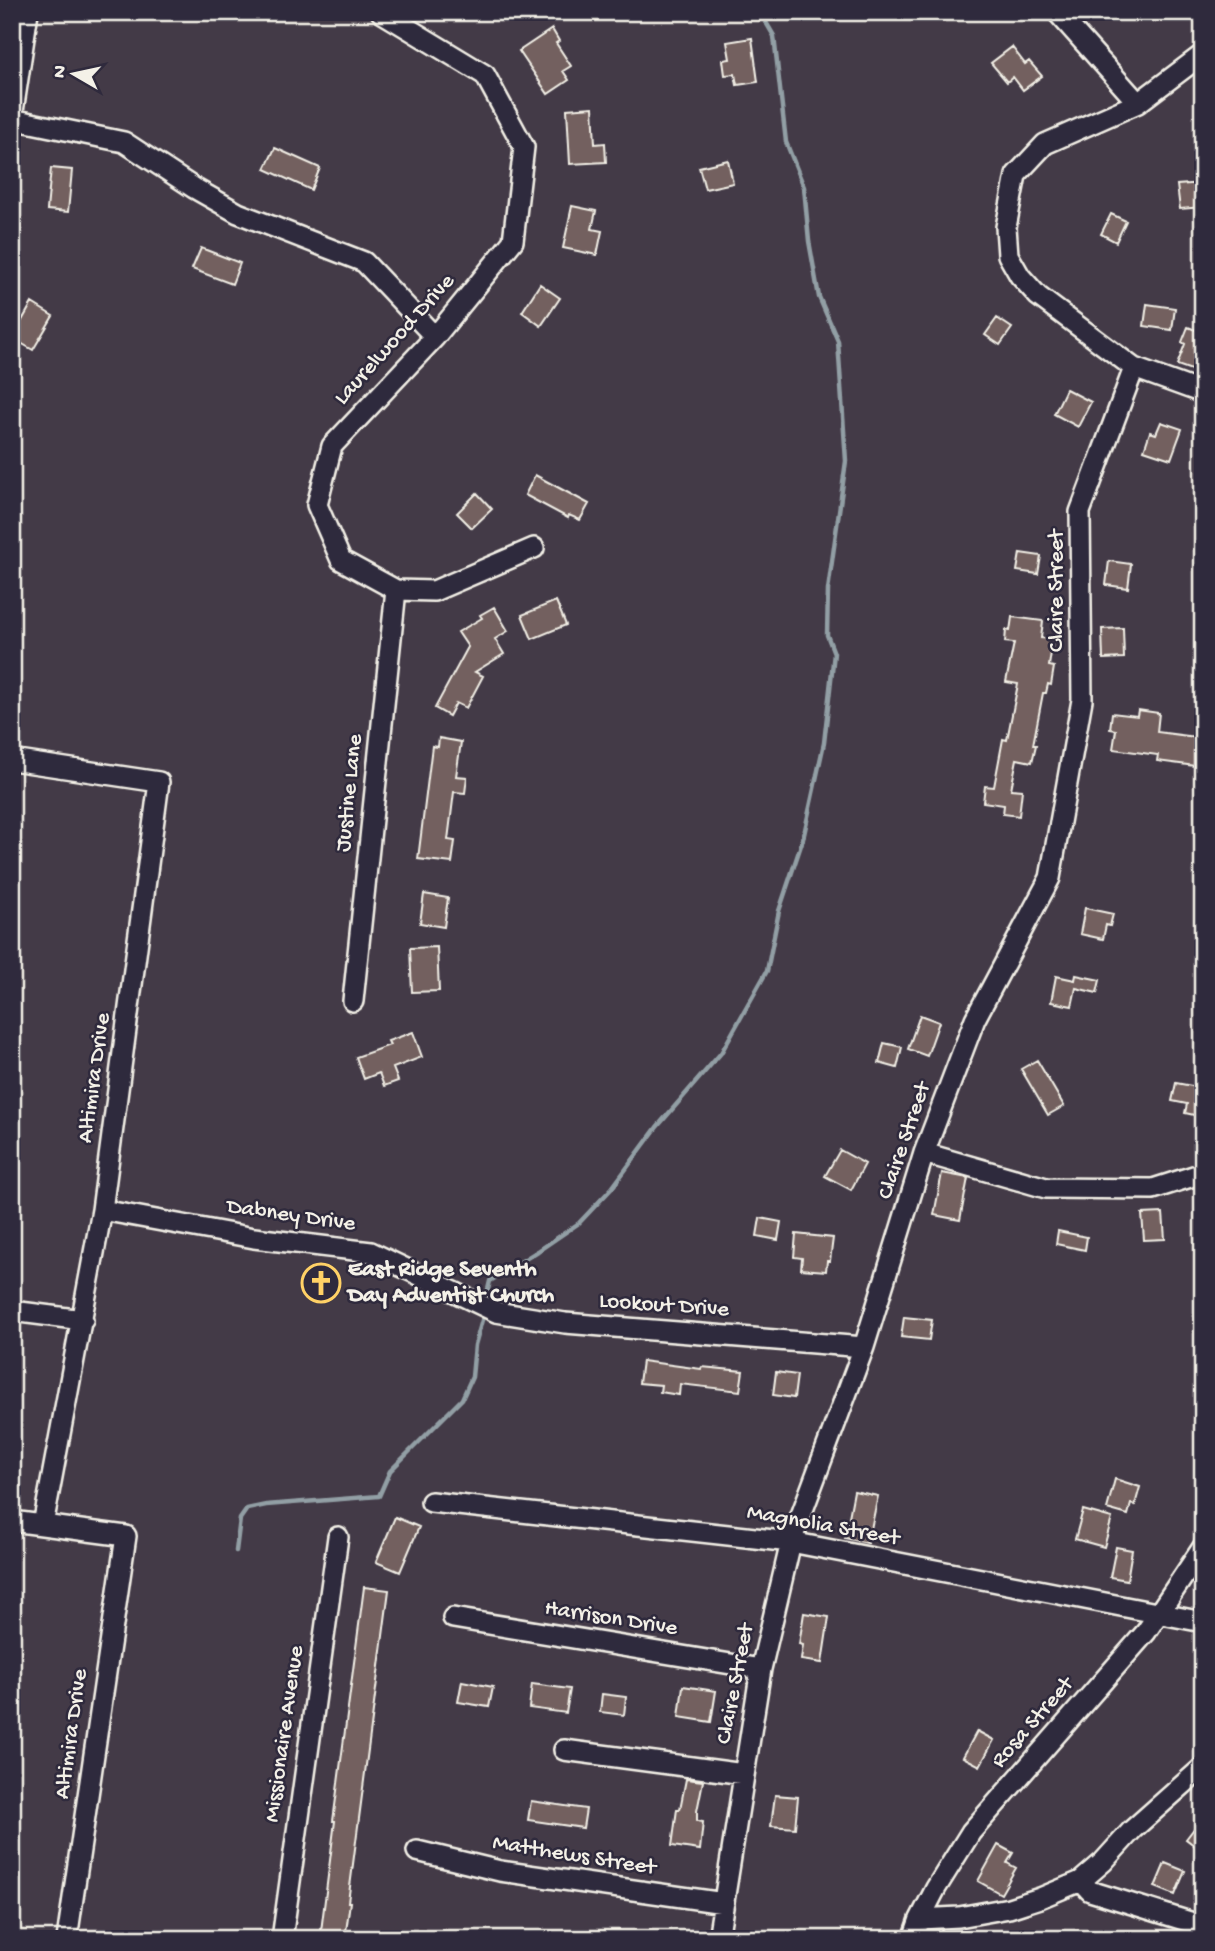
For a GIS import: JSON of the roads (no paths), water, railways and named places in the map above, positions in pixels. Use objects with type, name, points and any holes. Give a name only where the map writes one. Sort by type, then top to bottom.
[{"type":"street","points":[[28,12],[12,118],[124,142],[238,213],[364,262],[435,337]]},
{"type":"street","name":"Laurelwood Drive","points":[[381,12],[485,75],[524,147],[513,241],[435,337],[332,446],[317,505],[341,560],[396,590],[434,591],[534,548]]},
{"type":"street","points":[[1057,12],[1138,103]]},
{"type":"street","points":[[1203,54],[1138,103],[1045,144],[1016,176],[1006,227],[1008,255],[1020,276],[1038,296],[1134,368],[1203,393]]},
{"type":"street","name":"Claire Street","points":[[718,1939],[761,1669],[790,1542],[864,1347],[923,1153],[975,1019],[1050,878],[1082,700],[1080,512],[1134,368]]},
{"type":"street","name":"Justine Lane","points":[[353,1002],[396,590]]},
{"type":"street","name":"Altimira Drive","points":[[12,760],[159,782],[102,1210],[43,1525],[126,1535],[67,1939]]},
{"type":"street","points":[[923,1153],[1046,1188],[1153,1189],[1203,1173]]},
{"type":"street","name":"Dabney Drive","points":[[102,1210],[254,1238],[371,1252],[464,1297]]},
{"type":"street","name":"Lookout Drive","points":[[464,1297],[496,1312],[565,1323],[864,1347]]},
{"type":"street","points":[[12,1311],[83,1320]]},
{"type":"street","name":"Magnolia Street","points":[[431,1502],[790,1542],[1203,1622]]},
{"type":"street","points":[[12,1521],[43,1525]]},
{"type":"street","name":"Missionaire Avenue","points":[[282,1939],[338,1537]]},
{"type":"street","name":"Rosa Street","points":[[913,1939],[936,1888],[971,1832],[1146,1632],[1203,1548]]},
{"type":"street","name":"Harrison Drive","points":[[453,1618],[761,1669]]},
{"type":"street","points":[[564,1750],[744,1774]]},
{"type":"street","points":[[920,1919],[959,1917],[1009,1908],[1081,1881],[1141,1822],[1203,1767]]},
{"type":"street","name":"Matthews Street","points":[[417,1851],[500,1871],[724,1903]]},
{"type":"street","points":[[1081,1881],[1090,1891],[1203,1926]]},
{"type":"waterway","points":[[487,1294],[490,1281],[579,1223],[612,1188],[657,1127],[721,1053],[767,971],[779,911],[803,839],[824,743],[834,653],[827,635],[828,590],[846,461],[838,341],[819,297],[809,241],[804,187],[786,142],[774,36],[760,12]]},
{"type":"waterway","points":[[236,1551],[240,1519],[247,1509],[266,1505],[379,1496],[390,1471],[462,1399],[472,1377],[475,1345],[482,1320]]},
{"type":"place","name":"East Ridge Seventh Day Adventist Church","points":[[321,1283]]}]
